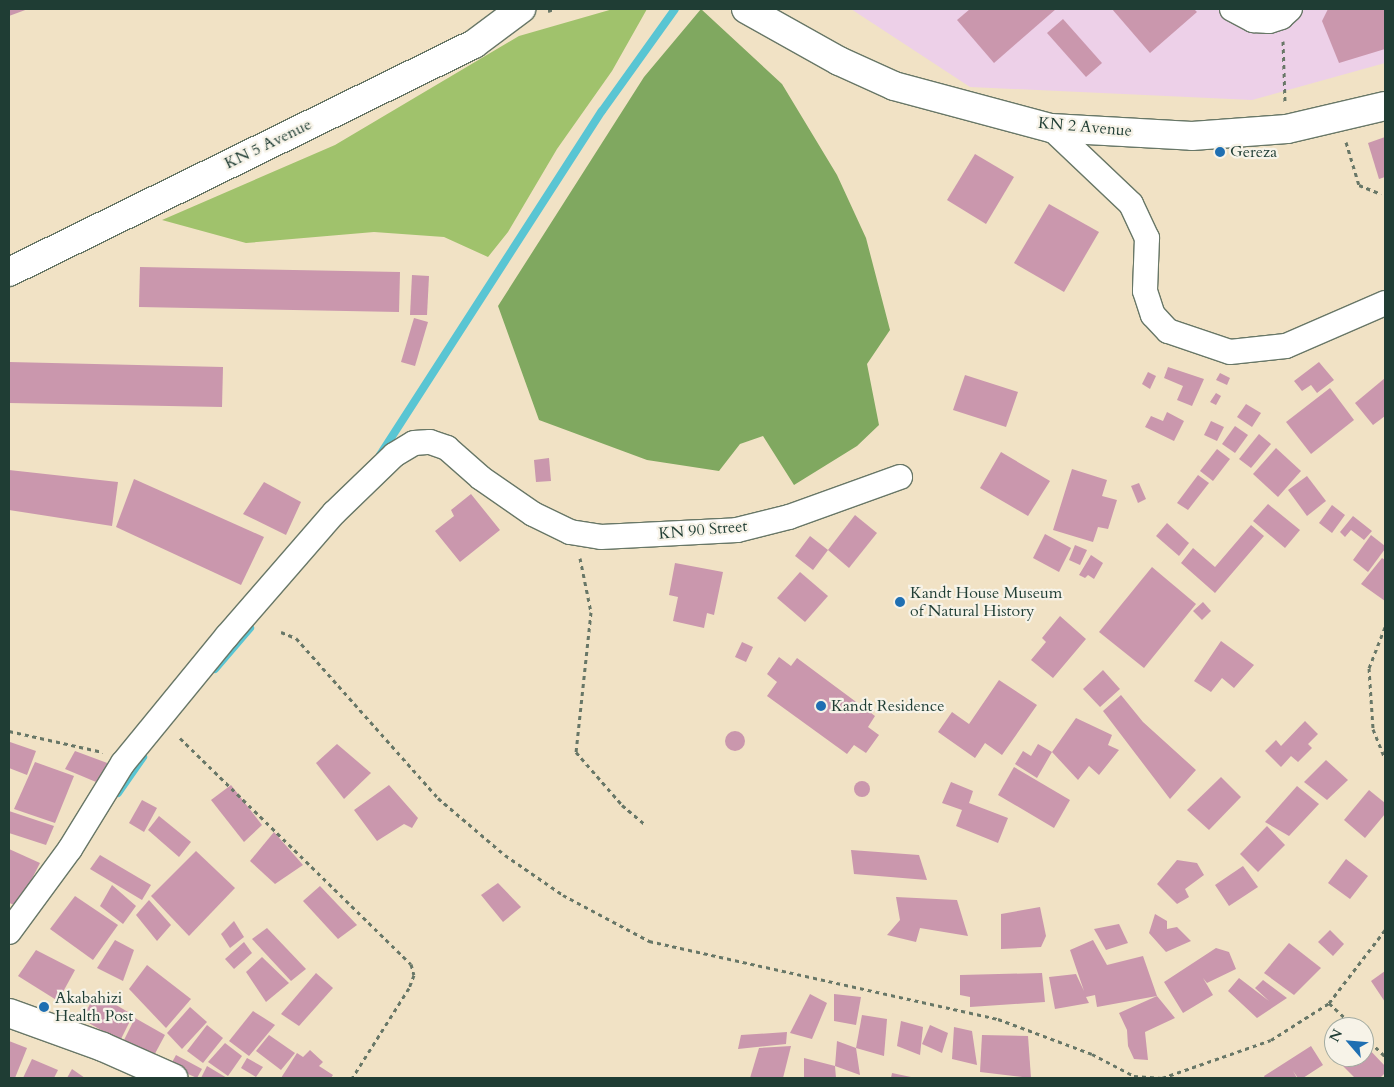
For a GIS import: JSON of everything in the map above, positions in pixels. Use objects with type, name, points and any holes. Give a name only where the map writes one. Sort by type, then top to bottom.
[{"type":"main road","name":"KN 5 Avenue","points":[[9,272],[474,44],[521,9]]},
{"type":"main road","name":"KN 2 Avenue","points":[[746,9],[839,61],[894,86],[1051,128],[1192,136],[1287,129],[1385,106]]},
{"type":"main road","points":[[9,1013],[103,1047],[173,1078]]},
{"type":"street","points":[[1232,9],[1253,20],[1286,13]]},
{"type":"street","points":[[1051,128],[1131,204],[1147,238],[1145,291],[1153,315],[1168,331],[1230,352],[1286,346],[1385,302]]},
{"type":"street","name":"KN 90 Street","points":[[9,932],[70,849],[123,763],[226,636],[334,513],[394,455],[414,443],[430,442],[447,448],[481,478],[533,514],[570,532],[601,537],[737,530],[814,509],[900,477]]},
{"type":"path","points":[[1286,13],[1287,129]]},
{"type":"path","points":[[1344,116],[1348,151],[1358,186],[1381,194]]},
{"type":"path","points":[[570,532],[583,566],[591,612],[576,752],[622,805],[645,824]]},
{"type":"path","points":[[1385,627],[1369,668],[1373,729],[1385,758]]},
{"type":"path","points":[[281,632],[296,638],[438,798],[505,855],[563,895],[649,941],[998,1019],[1092,1054],[1134,1076],[1162,1078],[1271,1040],[1329,1003],[1385,930]]},
{"type":"path","points":[[9,731],[94,748],[123,763]]},
{"type":"path","points":[[180,738],[411,964],[414,975],[409,988],[352,1078]]},
{"type":"path","points":[[1329,1003],[1344,1017]]},
{"type":"path","points":[[1374,1046],[1385,1056]]},
{"type":"shaded area","points":[[851,9],[1385,9],[1385,63],[1252,100],[970,87]]},
{"type":"green space","points":[[613,9],[647,9],[612,71],[557,149],[508,232],[488,257],[444,237],[374,232],[246,243],[162,220],[335,145],[519,36]]},
{"type":"green space","points":[[701,9],[782,84],[837,175],[866,238],[890,330],[867,364],[879,425],[857,446],[794,485],[763,436],[740,444],[719,471],[647,460],[539,420],[498,306],[644,77]]},
{"type":"building","points":[[9,9],[28,9],[9,16]]},
{"type":"building","points":[[970,9],[1056,9],[994,63],[957,20]]},
{"type":"building","points":[[1112,9],[1194,9],[1197,12],[1150,53]]},
{"type":"building","points":[[1328,9],[1385,9],[1385,49],[1339,63],[1322,21]]},
{"type":"building","points":[[1063,19],[1102,63],[1086,77],[1047,33]]},
{"type":"building","points":[[1385,137],[1385,177],[1379,179],[1368,143]]},
{"type":"building","points":[[975,154],[1014,177],[986,224],[947,200]]},
{"type":"building","points":[[1049,204],[1099,232],[1064,292],[1014,263]]},
{"type":"building","points":[[140,267],[400,272],[399,312],[139,307]]},
{"type":"building","points":[[412,275],[429,276],[427,315],[410,315]]},
{"type":"building","points":[[414,318],[428,322],[415,366],[401,362]]},
{"type":"building","points":[[9,362],[223,367],[222,407],[9,403]]},
{"type":"building","points":[[1319,362],[1334,380],[1317,393],[1311,385],[1302,391],[1294,381]]},
{"type":"building","points":[[1168,367],[1204,379],[1192,406],[1177,400],[1183,386],[1164,378]]},
{"type":"building","points":[[1148,372],[1156,376],[1150,389],[1142,384]]},
{"type":"building","points":[[1220,373],[1230,378],[1227,385],[1216,380]]},
{"type":"building","points":[[965,375],[1018,392],[1006,427],[953,410]]},
{"type":"building","points":[[1385,378],[1385,416],[1373,425],[1355,403]]},
{"type":"building","points":[[1330,388],[1354,420],[1311,454],[1286,422]]},
{"type":"building","points":[[1216,393],[1221,396],[1216,405],[1210,402]]},
{"type":"building","points":[[1246,404],[1261,413],[1252,427],[1237,417]]},
{"type":"building","points":[[1167,412],[1184,421],[1174,441],[1145,427],[1151,416],[1163,421]]},
{"type":"building","points":[[1211,421],[1224,427],[1217,441],[1204,435]]},
{"type":"building","points":[[1235,426],[1248,435],[1235,453],[1222,444]]},
{"type":"building","points":[[1259,434],[1271,444],[1251,468],[1239,459]]},
{"type":"building","points":[[1276,448],[1301,471],[1278,497],[1253,474]]},
{"type":"building","points":[[1217,449],[1230,459],[1213,481],[1200,471]]},
{"type":"building","points":[[1001,452],[1050,481],[1028,516],[980,488]]},
{"type":"building","points":[[549,458],[551,481],[536,482],[534,460]]},
{"type":"building","points":[[1072,469],[1107,480],[1102,496],[1117,500],[1108,529],[1098,527],[1093,542],[1053,530]]},
{"type":"building","points":[[9,470],[118,482],[112,526],[9,510]]},
{"type":"building","points":[[1198,475],[1209,483],[1188,510],[1177,503]]},
{"type":"building","points":[[1307,476],[1326,501],[1307,516],[1288,490]]},
{"type":"building","points":[[134,479],[264,537],[241,585],[116,527]]},
{"type":"building","points":[[264,482],[301,502],[286,535],[243,514]]},
{"type":"building","points":[[1139,483],[1146,499],[1138,503],[1131,486]]},
{"type":"building","points":[[471,494],[500,530],[460,562],[435,531],[454,516],[451,510]]},
{"type":"building","points":[[1268,504],[1300,530],[1285,548],[1253,521]]},
{"type":"building","points":[[1332,505],[1345,515],[1332,533],[1319,523]]},
{"type":"building","points":[[855,515],[877,533],[849,568],[828,550]]},
{"type":"building","points":[[1353,516],[1372,531],[1364,540],[1351,530],[1345,537],[1340,532]]},
{"type":"building","points":[[1167,523],[1189,543],[1179,556],[1156,536]]},
{"type":"building","points":[[1251,525],[1264,536],[1215,593],[1181,563],[1193,548],[1215,567]]},
{"type":"building","points":[[1045,534],[1071,548],[1059,572],[1033,558]]},
{"type":"building","points":[[1371,535],[1385,546],[1385,549],[1368,572],[1353,560]]},
{"type":"building","points":[[810,536],[828,550],[813,570],[795,556]]},
{"type":"building","points":[[1075,545],[1087,550],[1080,565],[1069,560]]},
{"type":"building","points":[[1091,555],[1103,563],[1094,579],[1088,575],[1085,578],[1079,575]]},
{"type":"building","points":[[1382,558],[1385,560],[1385,601],[1361,584]]},
{"type":"building","points":[[675,563],[723,572],[714,615],[707,613],[704,628],[673,621],[678,597],[669,595]]},
{"type":"building","points":[[1152,567],[1196,604],[1144,668],[1099,632]]},
{"type":"building","points":[[800,572],[828,596],[805,622],[777,598]]},
{"type":"building","points":[[1203,602],[1211,611],[1202,620],[1193,611]]},
{"type":"building","points":[[1060,616],[1086,639],[1053,678],[1031,660],[1046,642],[1042,638]]},
{"type":"building","points":[[1221,641],[1254,665],[1234,688],[1222,678],[1211,692],[1194,681]]},
{"type":"building","points":[[742,642],[753,647],[746,662],[735,657]]},
{"type":"building","name":"Kandt Residence","points":[[779,657],[791,666],[797,658],[875,716],[868,727],[879,735],[866,753],[854,745],[847,754],[767,696],[777,682],[767,674]]},
{"type":"building","points":[[1103,670],[1120,689],[1100,707],[1083,689]]},
{"type":"building","points":[[999,680],[1037,705],[1002,755],[985,743],[975,758],[938,732],[952,712],[969,724]]},
{"type":"building","points":[[1121,695],[1143,722],[1196,770],[1170,799],[1103,711]]},
{"type":"building","points":[[1076,718],[1112,735],[1108,745],[1119,750],[1099,775],[1089,766],[1078,780],[1052,752]]},
{"type":"building","points":[[1305,721],[1318,734],[1308,744],[1312,748],[1298,762],[1291,756],[1281,767],[1265,751],[1276,740],[1281,746]]},
{"type":"building","points":[[735,731],[742,734],[745,741],[742,748],[735,751],[728,748],[725,741],[728,734]]},
{"type":"building","points":[[10,742],[36,751],[27,775],[9,768]]},
{"type":"building","points":[[337,744],[371,773],[344,799],[316,763]]},
{"type":"building","points":[[1038,744],[1052,752],[1037,778],[1015,764],[1023,751],[1031,756]]},
{"type":"building","points":[[75,751],[118,767],[108,787],[65,769]]},
{"type":"building","points":[[1326,760],[1348,780],[1327,800],[1304,782]]},
{"type":"building","points":[[35,762],[74,776],[55,823],[14,809]]},
{"type":"building","points":[[1014,767],[1070,800],[1054,828],[998,795]]},
{"type":"building","points":[[1221,777],[1241,797],[1209,830],[1187,810]]},
{"type":"building","points":[[859,781],[865,781],[870,786],[868,795],[859,797],[854,792],[854,786]]},
{"type":"building","points":[[951,782],[973,791],[969,803],[1008,818],[998,843],[956,826],[962,810],[942,803]]},
{"type":"building","points":[[231,785],[262,825],[244,842],[211,800]]},
{"type":"building","points":[[389,785],[418,818],[412,828],[404,824],[377,841],[354,810]]},
{"type":"building","points":[[1297,786],[1319,804],[1289,836],[1265,822]]},
{"type":"building","points":[[1369,790],[1385,803],[1385,814],[1365,838],[1344,820]]},
{"type":"building","points":[[142,800],[157,808],[144,832],[129,823]]},
{"type":"building","points":[[9,811],[54,826],[46,845],[9,833]]},
{"type":"building","points":[[159,816],[191,842],[179,857],[148,830]]},
{"type":"building","points":[[1267,826],[1285,845],[1258,872],[1240,854]]},
{"type":"building","points":[[274,832],[303,865],[275,884],[250,861]]},
{"type":"building","points":[[9,849],[40,863],[18,906],[9,903]]},
{"type":"building","points":[[851,850],[919,855],[927,880],[854,874]]},
{"type":"building","points":[[196,851],[235,888],[189,936],[151,896]]},
{"type":"building","points":[[100,855],[151,885],[142,900],[90,869]]},
{"type":"building","points":[[1346,859],[1368,876],[1350,899],[1328,883]]},
{"type":"building","points":[[1177,860],[1197,863],[1204,875],[1185,889],[1189,897],[1177,904],[1157,884]]},
{"type":"building","points":[[1243,866],[1258,887],[1229,906],[1215,885]]},
{"type":"building","points":[[498,883],[521,907],[503,922],[481,895]]},
{"type":"building","points":[[112,885],[136,906],[123,924],[100,906]]},
{"type":"building","points":[[320,886],[357,925],[338,939],[303,901]]},
{"type":"building","points":[[75,896],[118,925],[93,960],[50,929]]},
{"type":"building","points":[[896,897],[957,900],[968,936],[920,928],[916,942],[887,935],[900,920]]},
{"type":"building","points":[[149,900],[171,925],[157,941],[136,915]]},
{"type":"building","points":[[1040,907],[1046,936],[1041,947],[1001,949],[1001,914]]},
{"type":"building","points":[[1155,914],[1167,921],[1167,929],[1177,927],[1191,941],[1166,952],[1149,933]]},
{"type":"building","points":[[234,921],[244,937],[230,948],[221,934]]},
{"type":"building","points":[[1119,924],[1128,943],[1106,950],[1094,929]]},
{"type":"building","points":[[267,928],[306,969],[291,981],[252,939]]},
{"type":"building","points":[[1330,930],[1344,944],[1333,956],[1318,942]]},
{"type":"building","points":[[115,940],[134,950],[123,981],[97,968]]},
{"type":"building","points":[[1093,940],[1107,965],[1143,956],[1157,996],[1097,1007],[1095,995],[1086,997],[1089,1003],[1055,1009],[1049,977],[1076,974],[1084,991],[1070,950]]},
{"type":"building","points":[[244,942],[252,953],[234,969],[225,959]]},
{"type":"building","points":[[1289,943],[1321,968],[1294,995],[1264,973]]},
{"type":"building","points":[[1216,948],[1229,952],[1236,969],[1207,983],[1203,978],[1213,995],[1183,1013],[1164,982]]},
{"type":"building","points":[[36,950],[75,970],[58,1001],[18,976]]},
{"type":"building","points":[[262,957],[289,983],[266,1002],[246,972]]},
{"type":"building","points":[[147,965],[191,999],[166,1028],[129,989]]},
{"type":"building","points":[[1385,971],[1385,1002],[1371,981]]},
{"type":"building","points":[[316,973],[333,988],[299,1026],[281,1014]]},
{"type":"building","points":[[1042,973],[1045,1002],[970,1007],[970,997],[960,995],[960,975]]},
{"type":"building","points":[[1239,978],[1269,1001],[1255,988],[1263,980],[1287,998],[1257,1018],[1228,991]]},
{"type":"building","points":[[96,993],[133,1015],[120,1041],[82,1019]]},
{"type":"building","points":[[810,994],[827,1003],[812,1039],[790,1033]]},
{"type":"building","points":[[834,994],[861,997],[856,1025],[834,1021]]},
{"type":"building","points":[[1157,996],[1175,1018],[1145,1032],[1148,1060],[1134,1059],[1128,1046],[1127,1030],[1119,1013]]},
{"type":"building","points":[[190,1007],[207,1022],[182,1049],[167,1033]]},
{"type":"building","points":[[253,1011],[275,1025],[249,1056],[229,1041]]},
{"type":"building","points":[[862,1015],[887,1019],[884,1056],[856,1048]]},
{"type":"building","points":[[135,1018],[165,1035],[151,1061],[122,1044]]},
{"type":"building","points":[[901,1021],[923,1027],[920,1055],[897,1046]]},
{"type":"building","points":[[207,1025],[223,1038],[203,1063],[187,1051]]},
{"type":"building","points":[[930,1025],[948,1033],[942,1053],[922,1044]]},
{"type":"building","points":[[954,1027],[972,1031],[977,1065],[952,1059]]},
{"type":"building","points":[[787,1032],[786,1044],[738,1049],[741,1035]]},
{"type":"building","points":[[269,1035],[295,1053],[281,1070],[256,1051]]},
{"type":"building","points":[[982,1035],[1028,1036],[1031,1078],[980,1072]]},
{"type":"building","points":[[9,1041],[27,1048],[15,1078],[9,1078]]},
{"type":"building","points":[[837,1041],[856,1048],[860,1075],[835,1066]]},
{"type":"building","points":[[225,1043],[242,1056],[228,1076],[208,1062]]},
{"type":"building","points":[[791,1046],[783,1078],[750,1078],[759,1048]]},
{"type":"building","points":[[1311,1046],[1323,1065],[1303,1078],[1298,1078],[1293,1071],[1297,1078],[1265,1078],[1264,1076]]},
{"type":"building","points":[[310,1050],[323,1062],[319,1066],[333,1075],[331,1078],[281,1078],[297,1053],[303,1057]]},
{"type":"building","points":[[1374,1054],[1385,1066],[1385,1073],[1380,1078],[1355,1078],[1344,1067],[1374,1067]]},
{"type":"building","points":[[176,1055],[202,1069],[197,1078],[170,1066]]},
{"type":"building","points":[[247,1058],[263,1067],[256,1077],[241,1068]]},
{"type":"building","points":[[804,1058],[835,1066],[836,1078],[804,1078]]},
{"type":"building","points":[[32,1059],[58,1070],[54,1078],[23,1078]]},
{"type":"building","points":[[207,1066],[227,1078],[201,1078]]},
{"type":"building","points":[[72,1069],[85,1078],[67,1078]]},
{"type":"building","points":[[892,1073],[911,1077],[911,1078],[891,1078]]},
{"type":"waterway","points":[[380,455],[602,111],[675,9]]},
{"type":"waterway","points":[[215,669],[250,628]]},
{"type":"waterway","points":[[118,793],[143,757]]},
{"type":"place","name":"Gereza","points":[[1220,152]]},
{"type":"place","name":"Kandt House Museum of Natural History","points":[[900,602]]},
{"type":"place","name":"Kandt Residence","points":[[821,706]]},
{"type":"place","name":"Akabahizi Health Post","points":[[44,1007]]}]
